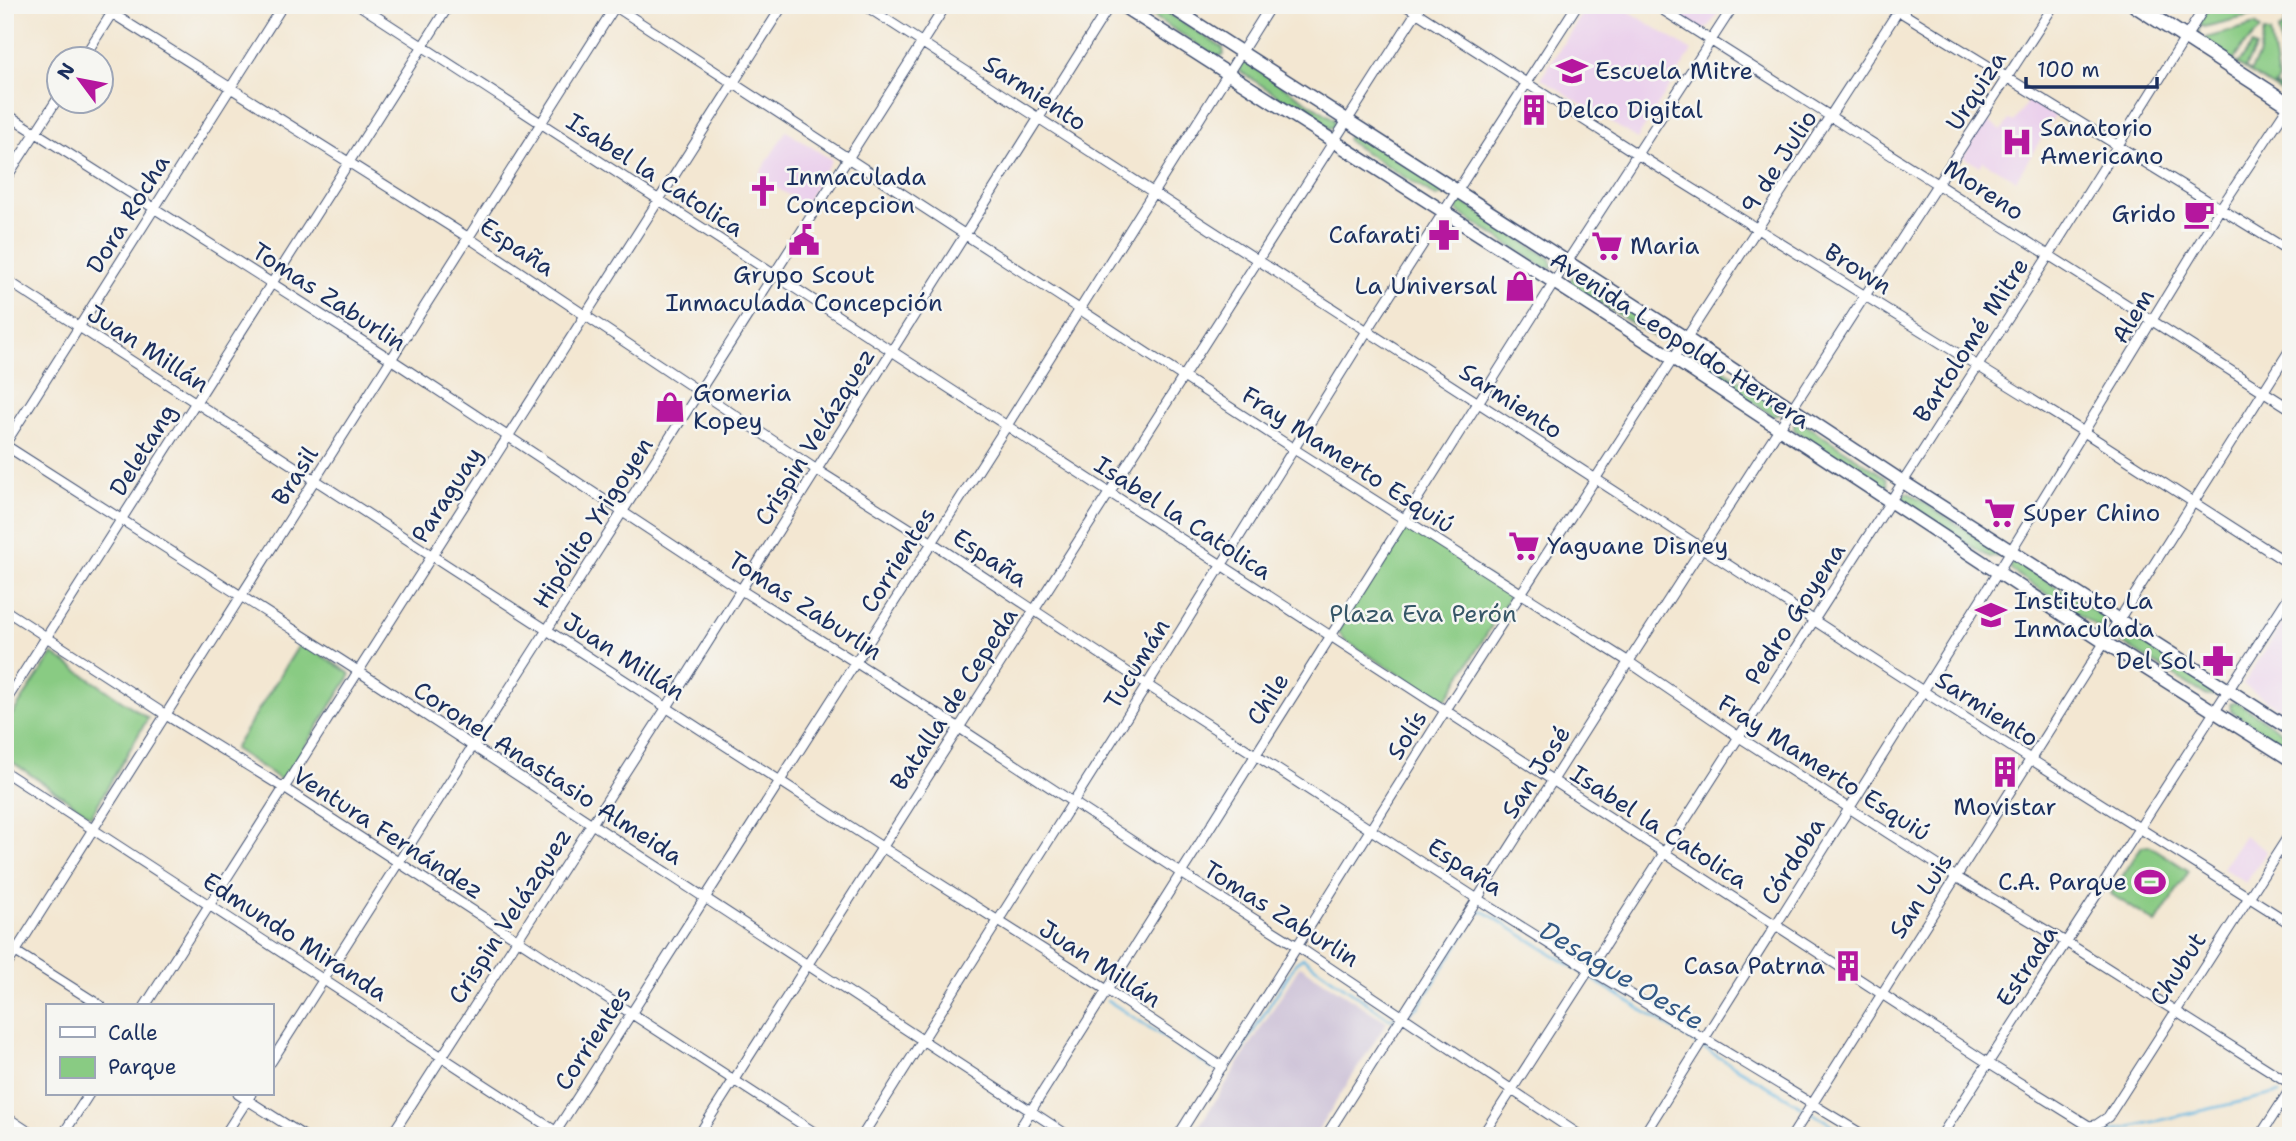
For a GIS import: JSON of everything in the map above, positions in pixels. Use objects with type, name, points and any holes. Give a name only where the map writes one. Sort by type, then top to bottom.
[{"type":"main road","points":[[2135,5],[2290,104]]},
{"type":"street","name":"España","points":[[99,5],[114,9],[231,88],[469,238],[817,470],[1476,898],[1866,1136]]},
{"type":"street","name":"Dora Rocha","points":[[5,444],[283,5]]},
{"type":"street","name":"Isabel la Catolica","points":[[359,5],[1881,994],[2098,1130]]},
{"type":"street","name":"Deletang","points":[[5,702],[449,5]]},
{"type":"street","name":"Paraguay","points":[[146,1004],[783,5]]},
{"type":"street","name":"Sarmiento","points":[[864,5],[2030,760],[2291,924]]},
{"type":"street","name":"Hipólito Yrigoyen","points":[[273,1059],[946,5]]},
{"type":"street","name":"Crispin Velázquez","points":[[391,1136],[667,707],[1110,5]]},
{"type":"street","name":"Avenida Leopoldo Herrera","points":[[1121,5],[1674,359],[2104,642],[2291,760]]},
{"type":"street","name":"Avenida Leopoldo Herrera","points":[[1168,5],[2291,730]]},
{"type":"street","name":"Corrientes","points":[[557,1134],[1271,5]]},
{"type":"street","name":"Brown","points":[[1405,5],[1418,9],[1637,154],[1978,365],[2291,565]]},
{"type":"street","name":"Tucumán","points":[[862,1136],[1367,331],[1577,5]]},
{"type":"street","name":"Moreno","points":[[1655,5],[2291,409]]},
{"type":"street","name":"Chile","points":[[1015,1136],[1567,262],[1734,5]]},
{"type":"street","points":[[1889,5],[1900,8],[2007,78],[2291,252]]},
{"type":"street","name":"Urquiza","points":[[1780,429],[2054,5]]},
{"type":"street","name":"Bartolomé Mitre","points":[[1889,502],[2206,5]]},
{"type":"street","name":"Fray Mamerto Esquiú","points":[[615,6],[1182,377],[1521,592],[1956,877],[2175,1010],[2291,1086]]},
{"type":"street","name":"Brasil","points":[[5,968],[615,6]]},
{"type":"street","name":"9 de Julio","points":[[1674,359],[1900,8]]},
{"type":"street","points":[[91,46],[114,9]]},
{"type":"street","name":"Batalla de Cepeda","points":[[698,1136],[1418,9]]},
{"type":"street","name":"Alem","points":[[1998,572],[2220,209],[2290,104]]},
{"type":"street","name":"Tomas Zaburlin","points":[[5,113],[1297,946],[1581,1136]]},
{"type":"street","points":[[5,180],[46,116]]},
{"type":"street","name":"Juan Millán","points":[[5,279],[1107,990],[1222,1067]]},
{"type":"street","name":"San Luis","points":[[1792,1136],[2291,348]]},
{"type":"street","name":"Solís","points":[[1178,1136],[1445,711],[1674,359]]},
{"type":"street","name":"San José","points":[[1326,1136],[1476,898],[1780,429]]},
{"type":"street","name":"Coronel Anastasio Almeida","points":[[5,444],[358,671],[1069,1136]]},
{"type":"street","name":"Pedro Goyena","points":[[1482,1136],[1889,502]]},
{"type":"street","name":"Córdoba","points":[[1643,1136],[1998,572]]},
{"type":"street","name":"Estrada","points":[[1941,1136],[2291,593]]},
{"type":"street","name":"Ventura Fernández","points":[[5,610],[820,1136]]},
{"type":"street","name":"Edmundo Miranda","points":[[5,772],[444,1056],[557,1134]]},
{"type":"street","name":"Chubut","points":[[2098,1130],[2291,832]]},
{"type":"street","points":[[5,946],[98,1004]]},
{"type":"street","points":[[2260,1136],[2291,1086]]},
{"type":"street","points":[[62,1136],[88,1096]]},
{"type":"street","points":[[224,1136],[249,1097],[304,1136]]},
{"type":"street","points":[[5,1116],[35,1136]]},
{"type":"shaded area","name":"Escuela Mitre","points":[[1588,5],[1619,5],[1692,51],[1637,139],[1541,78]]},
{"type":"shaded area","points":[[1663,5],[1723,5],[1709,27],[1702,30]]},
{"type":"shaded area","name":"Sanatorio Americano","points":[[2028,100],[2055,116],[2016,180],[1983,161],[1979,166],[1963,157],[1986,120],[2002,130],[2009,120],[2014,122]]},
{"type":"shaded area","points":[[786,131],[832,160],[804,205],[758,176]]},
{"type":"shaded area","points":[[2291,610],[2291,716],[2243,685]]},
{"type":"shaded area","points":[[2244,835],[2267,851],[2246,883],[2223,868]]},
{"type":"shaded area","points":[[1300,966],[1387,1022],[1314,1136],[1193,1136]]},
{"type":"green space","points":[[1136,5],[1156,5],[1223,48],[1224,55],[1217,57]]},
{"type":"green space","points":[[2211,5],[2257,5],[2254,15],[2204,27],[2200,25],[2198,36],[2204,41],[2206,38],[2256,24],[2261,30],[2242,47],[2233,61],[2238,64],[2252,45],[2256,47],[2245,68],[2250,72],[2258,57],[2264,32],[2270,33],[2278,80],[2274,86],[2280,88],[2291,84],[2291,87],[2279,91],[2198,40],[2197,30],[2198,26]]},
{"type":"green space","points":[[2291,17],[2291,79],[2288,78],[2278,30],[2286,23],[2286,18]]},
{"type":"green space","points":[[1242,63],[1247,63],[1334,119],[1335,127],[1328,128],[1241,72],[1239,68]]},
{"type":"green space","points":[[1350,133],[1355,133],[1442,188],[1444,195],[1436,197],[1349,142],[1347,138]]},
{"type":"green space","points":[[1460,203],[1551,259],[1553,267],[1545,268],[1458,212]]},
{"type":"green space","points":[[1573,276],[1666,332],[1666,339],[1659,340],[1571,285]]},
{"type":"green space","points":[[1693,349],[1781,408],[1781,414],[1773,416],[1687,358],[1687,352]]},
{"type":"green space","points":[[1800,421],[1887,478],[1888,486],[1880,488],[1794,430],[1794,423]]},
{"type":"green space","points":[[1905,493],[1996,549],[1998,556],[1990,558],[1903,502]]},
{"type":"green space","name":"Plaza Eva Perón","points":[[1410,527],[1506,589],[1510,596],[1447,698],[1442,701],[1344,640],[1338,631],[1404,528]]},
{"type":"green space","points":[[2013,562],[2018,562],[2105,618],[2106,626],[2099,628],[2012,571],[2010,567]]},
{"type":"green space","points":[[2121,632],[2213,687],[2215,695],[2207,696],[2119,641]]},
{"type":"green space","points":[[301,642],[350,676],[283,781],[234,749]]},
{"type":"green space","points":[[53,654],[148,718],[91,816],[5,757],[5,725]]},
{"type":"green space","points":[[2237,702],[2291,738],[2291,751],[2231,711],[2230,704]]},
{"type":"green space","name":"C.A. Parque","points":[[2149,845],[2189,871],[2156,923],[2111,894],[2142,846]]},
{"type":"waterway","name":"Desague Oeste","points":[[1409,1012],[1418,1007],[1479,912],[1485,912],[1695,1043],[1851,1136]]},
{"type":"waterway","name":"Desague Oeste","points":[[1228,1062],[1236,1059],[1296,963],[1303,958],[1390,1019],[1395,1017]]},
{"type":"waterway","name":"Desague Oeste","points":[[1107,1000],[1213,1069],[1216,1068]]},
{"type":"waterway","name":"Desague Oeste","points":[[2091,1136],[2279,1093]]},
{"type":"place","name":"Escuela Mitre","points":[[1572,71]]},
{"type":"place","name":"Delco Digital","points":[[1534,110]]},
{"type":"place","name":"Sanatorio Americano","points":[[2017,142]]},
{"type":"place","name":"Inmaculada Concepcion","points":[[763,191]]},
{"type":"place","name":"Grido","points":[[2199,214]]},
{"type":"place","name":"Cafarati","points":[[1444,235]]},
{"type":"place","name":"Grupo Scout Inmaculada Concepción","points":[[804,240]]},
{"type":"place","name":"Maria","points":[[1607,246]]},
{"type":"place","name":"La Universal","points":[[1520,286]]},
{"type":"place","name":"Gomeria Kopey","points":[[670,407]]},
{"type":"place","name":"Super Chino","points":[[2000,513]]},
{"type":"place","name":"Yaguane Disney","points":[[1524,546]]},
{"type":"place","name":"Instituto La Inmaculada","points":[[1991,615]]},
{"type":"place","name":"Del Sol","points":[[2218,661]]},
{"type":"place","name":"Movistar","points":[[2005,772]]},
{"type":"place","name":"C.A. Parque","points":[[2150,882]]},
{"type":"place","name":"Casa Patrna","points":[[1848,966]]}]
